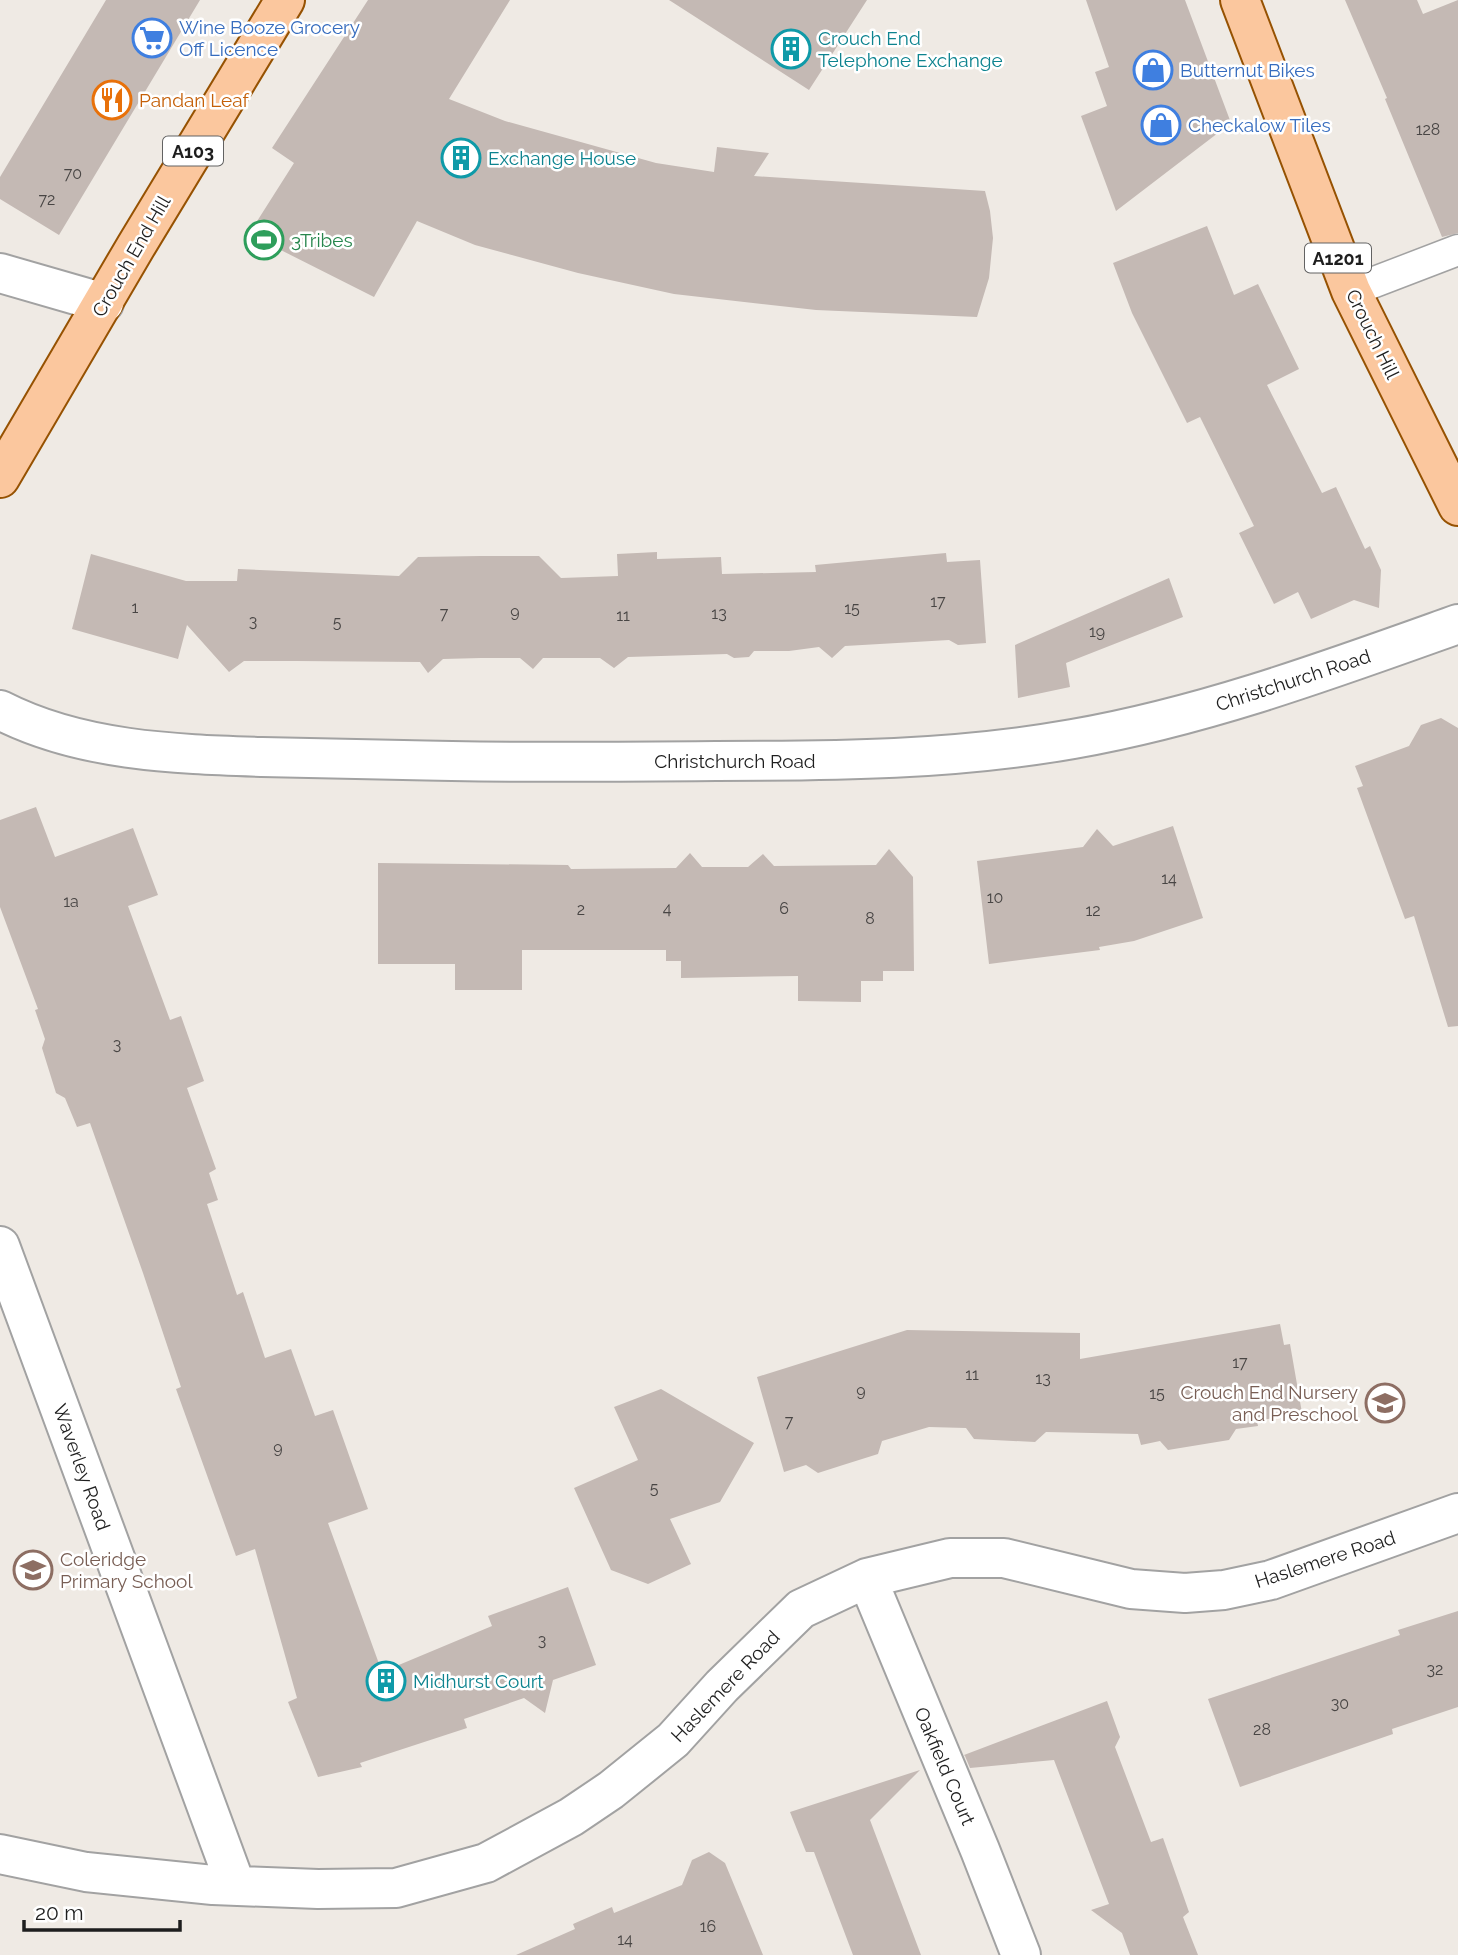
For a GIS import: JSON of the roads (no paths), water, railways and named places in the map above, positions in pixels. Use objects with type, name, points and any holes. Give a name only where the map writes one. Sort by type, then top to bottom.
[{"type":"main road","name":"Crouch End Hill","points":[[0,478],[285,0]]},
{"type":"main road","name":"Crouch Hill","points":[[1240,0],[1351,291],[1458,506]]},
{"type":"street","points":[[0,273],[104,303]]},
{"type":"street","name":"Christchurch Road","points":[[0,710],[23,722],[99,743],[176,754],[496,762],[842,761],[959,755],[1074,739],[1177,716],[1277,688],[1458,624]]},
{"type":"street","name":"Waverley Road","points":[[0,1246],[236,1886]]},
{"type":"street","name":"Haslemere Road","points":[[0,1854],[86,1872],[236,1886],[396,1888],[486,1863],[571,1817],[611,1790],[673,1740],[722,1686],[801,1609],[867,1578],[950,1558],[1004,1558],[1132,1589],[1185,1593],[1224,1590],[1271,1580],[1458,1513]]},
{"type":"street","name":"Oakfield Court","points":[[867,1578],[1021,1955]]},
{"type":"lane","points":[[1351,291],[1458,250]]},
{"type":"place","name":"Wine Booze Grocery Off Licence","points":[[152,38]]},
{"type":"place","name":"Crouch End Telephone Exchange","points":[[791,49]]},
{"type":"place","name":"Butternut Bikes","points":[[1153,70]]},
{"type":"place","name":"Pandan Leaf","points":[[112,100]]},
{"type":"place","name":"Checkalow Tiles","points":[[1161,125]]},
{"type":"place","name":"Exchange House","points":[[461,158]]},
{"type":"place","name":"3Tribes","points":[[264,240]]},
{"type":"place","name":"Crouch End Nursery and Preschool","points":[[1385,1403]]},
{"type":"place","name":"Coleridge Primary School","points":[[33,1570]]},
{"type":"place","name":"Midhurst Court","points":[[386,1681]]}]
